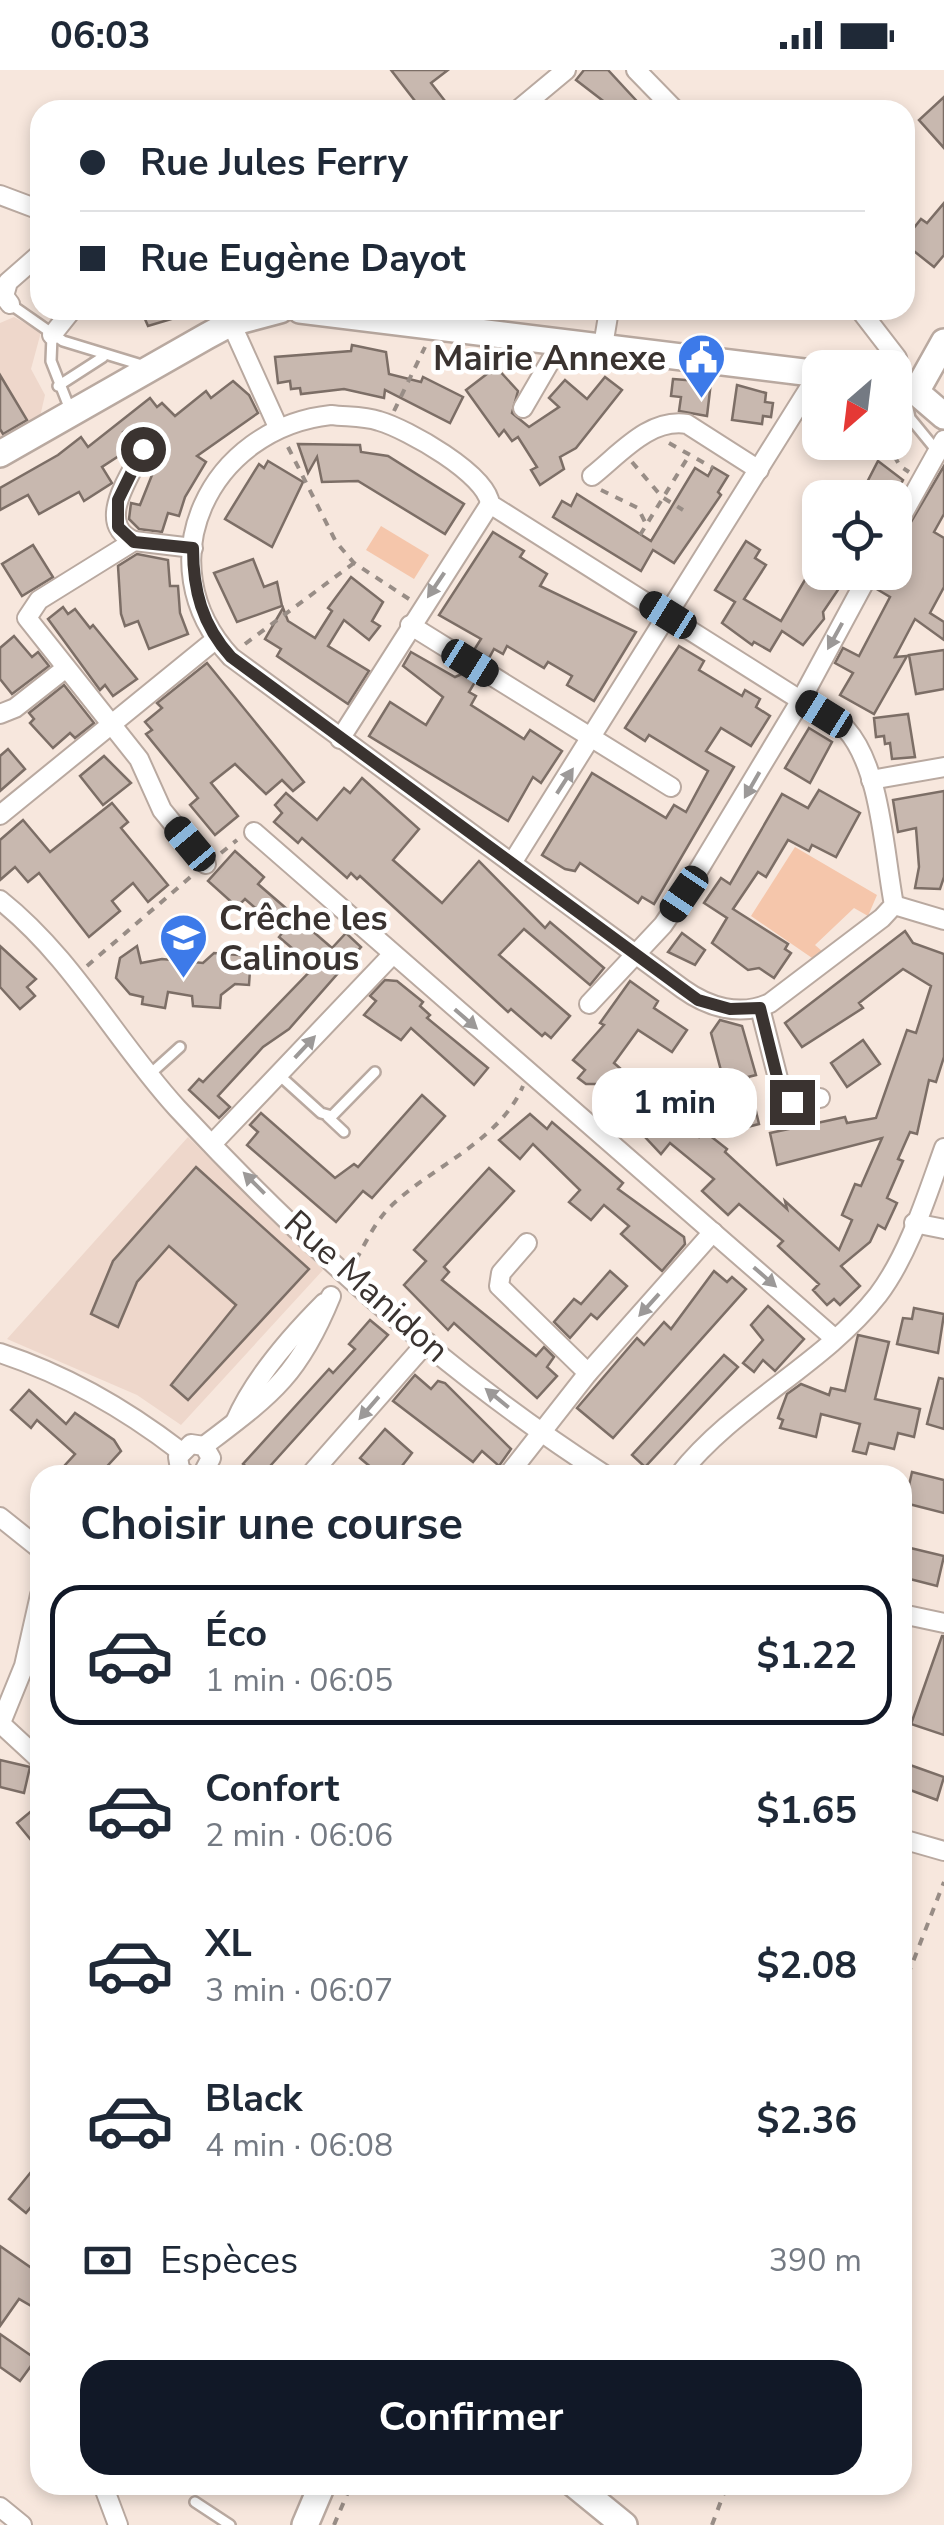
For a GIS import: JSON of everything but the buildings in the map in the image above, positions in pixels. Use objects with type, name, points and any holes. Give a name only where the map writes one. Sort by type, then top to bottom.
[{"type":"main road","points":[[0,454],[152,367],[246,320]]},
{"type":"main road","points":[[391,320],[802,372]]},
{"type":"main road","points":[[912,378],[944,342]]},
{"type":"main road","points":[[912,391],[944,416]]},
{"type":"main road","points":[[305,2525],[318,2495]]},
{"type":"main road","points":[[587,2495],[624,2525]]},
{"type":"street","points":[[530,100],[566,70]]},
{"type":"street","points":[[636,70],[665,100]]},
{"type":"street","points":[[0,195],[30,206]]},
{"type":"street","points":[[10,304],[4,296],[8,282],[30,263]]},
{"type":"street","points":[[52,335],[64,320]]},
{"type":"street","points":[[604,346],[608,320]]},
{"type":"street","points":[[868,320],[891,350]]},
{"type":"street","points":[[232,324],[278,426]]},
{"type":"street","points":[[523,408],[562,341]]},
{"type":"street","points":[[512,863],[802,401]]},
{"type":"street","points":[[331,416],[388,425],[480,481],[490,504],[801,700],[858,742],[871,780],[894,905],[838,954],[760,1008],[730,1009],[698,1000],[340,739],[231,657],[215,640],[199,603],[193,548],[204,501],[219,475],[246,447],[278,426],[331,416]]},
{"type":"street","points":[[592,476],[628,458],[657,425],[674,422],[687,424],[759,470]]},
{"type":"street","points":[[135,437],[143,449],[118,500],[115,519],[124,537],[134,542],[193,548]]},
{"type":"street","points":[[912,497],[941,446]]},
{"type":"street","points":[[340,739],[490,504]]},
{"type":"street","points":[[134,542],[30,609],[27,618],[146,770],[162,810],[206,864]]},
{"type":"street","points":[[589,1004],[663,925],[694,878],[801,700],[860,590]]},
{"type":"street","points":[[410,625],[671,788]]},
{"type":"street","points":[[0,815],[215,640]]},
{"type":"street","points":[[0,714],[15,708],[66,668]]},
{"type":"street","points":[[871,780],[944,767]]},
{"type":"street","points":[[254,832],[834,1338]]},
{"type":"street","name":"Rue Manidon","points":[[0,900],[32,925],[76,975],[149,1076],[348,1277],[542,1435],[588,1465]]},
{"type":"street","points":[[894,905],[944,920]]},
{"type":"street","points":[[214,1144],[392,955]]},
{"type":"street","points":[[760,1008],[783,1098],[792,1102],[820,1098]]},
{"type":"street","points":[[688,1465],[720,1430],[834,1338],[888,1281],[944,1148]]},
{"type":"street","points":[[914,1223],[944,1229]]},
{"type":"street","points":[[516,1465],[588,1373],[714,1232]]},
{"type":"street","points":[[528,1243],[501,1274],[499,1286],[588,1373]]},
{"type":"street","points":[[180,1465],[191,1444],[204,1446],[235,1422],[244,1401],[276,1358],[348,1277]]},
{"type":"street","points":[[319,1465],[427,1342]]},
{"type":"street","points":[[0,1353],[48,1369],[97,1394],[176,1465]]},
{"type":"street","points":[[204,1446],[211,1458],[210,1465]]},
{"type":"street","points":[[0,1518],[30,1541]]},
{"type":"street","points":[[912,1616],[944,1623]]},
{"type":"street","points":[[30,1639],[24,1666],[0,1724],[30,1751]]},
{"type":"street","points":[[912,1842],[944,1850]]},
{"type":"street","points":[[107,2495],[118,2525]]},
{"type":"street","points":[[0,2506],[22,2525]]},
{"type":"lane","points":[[10,304],[30,316]]},
{"type":"lane","points":[[36,320],[49,328],[52,335],[51,361],[72,414]]},
{"type":"lane","points":[[52,335],[102,356],[152,367]]},
{"type":"lane","points":[[58,386],[102,356]]},
{"type":"lane","points":[[912,420],[941,446]]},
{"type":"lane","points":[[149,1076],[180,1047]]},
{"type":"lane","points":[[326,1116],[336,1114],[375,1072]]},
{"type":"lane","points":[[278,1075],[344,1132]]},
{"type":"lane","points":[[196,2502],[230,2525]]},
{"type":"path","points":[[388,425],[436,325]]},
{"type":"path","points":[[278,426],[336,542],[354,563],[422,607]]},
{"type":"path","points":[[658,446],[670,443],[713,468]]},
{"type":"path","points":[[640,534],[690,454]]},
{"type":"path","points":[[628,458],[646,456]]},
{"type":"path","points":[[628,458],[662,497],[683,510]]},
{"type":"path","points":[[896,460],[922,479]]},
{"type":"path","points":[[592,476],[607,496],[638,508],[646,524]]},
{"type":"path","points":[[231,657],[354,563]]},
{"type":"path","points":[[76,975],[206,864],[254,832]]},
{"type":"path","points":[[348,1277],[390,1207],[500,1122],[529,1073]]},
{"type":"path","points":[[912,1964],[944,1882]]},
{"type":"path","points":[[334,2525],[347,2495]]},
{"type":"path","points":[[712,2525],[723,2495]]},
{"type":"shaded area","points":[[14,317],[41,332],[31,369],[45,395],[39,421],[0,443],[0,323]]},
{"type":"shaded area","points":[[381,526],[429,555],[414,579],[366,550]]},
{"type":"shaded area","points":[[795,847],[877,895],[868,916],[854,908],[815,945],[823,952],[815,960],[751,916]]},
{"type":"shaded area","points":[[188,1137],[323,1270],[181,1425],[137,1395],[7,1339]]},
{"type":"place","name":"Mairie Annexe","points":[[701,400]]},
{"type":"place","name":"Crêche les Calinous","points":[[184,980]]},
{"type":"route","points":[[143,449],[118,500],[118,527],[124,537],[134,542],[193,548],[193,578],[199,603],[215,640],[231,657],[698,1000],[730,1009],[760,1008],[781,1093],[792,1102]]}]
